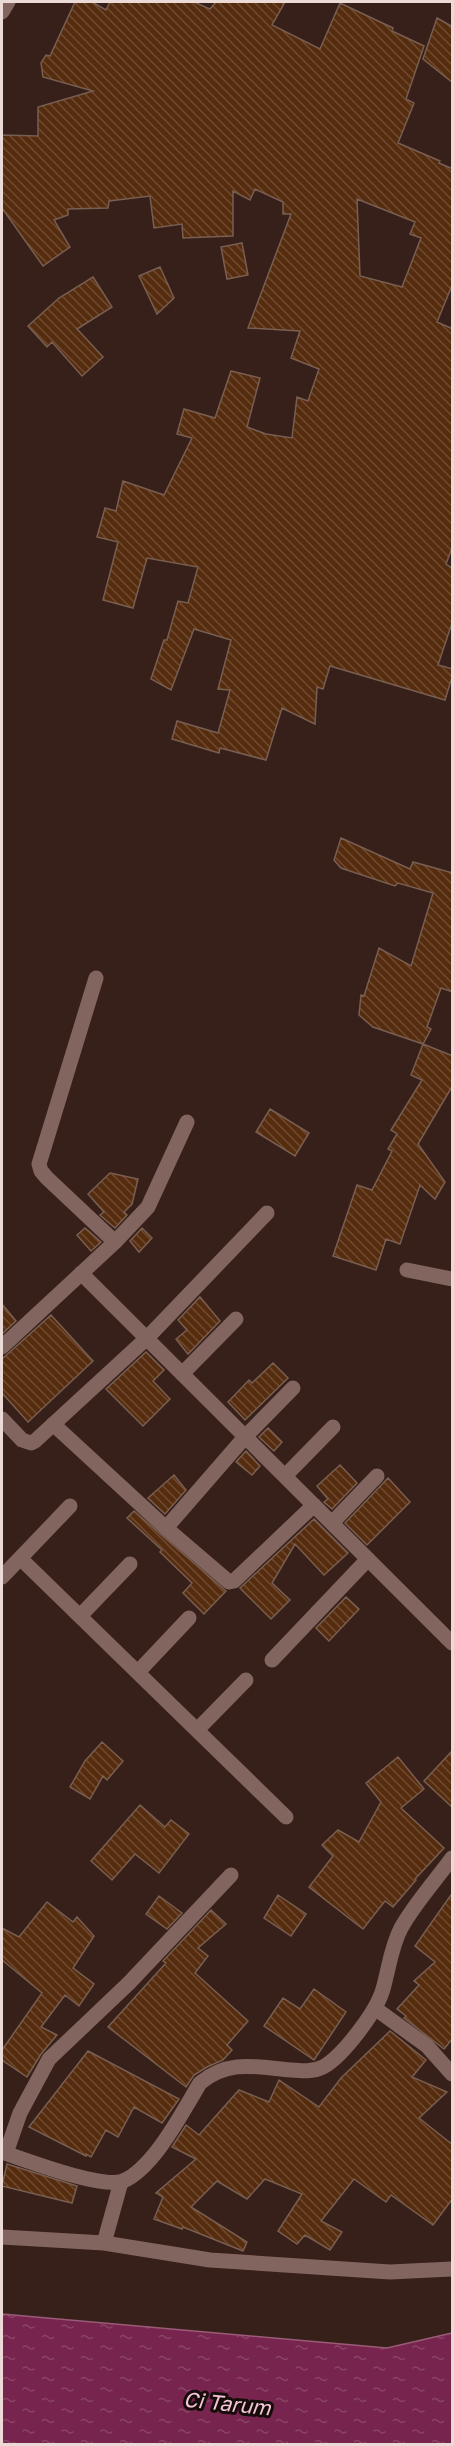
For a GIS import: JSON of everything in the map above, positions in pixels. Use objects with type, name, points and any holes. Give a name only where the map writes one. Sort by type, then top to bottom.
[{"type":"street","points":[[2,12],[8,2]]},
{"type":"street","points":[[96,978],[39,1164],[47,1178],[115,1242]]},
{"type":"street","points":[[2,1347],[115,1242],[152,1200],[187,1122]]},
{"type":"street","points":[[2,1419],[22,1440],[32,1443],[147,1338],[267,1214]]},
{"type":"street","points":[[406,1270],[453,1279]]},
{"type":"street","points":[[81,1273],[453,1643]]},
{"type":"street","points":[[182,1374],[236,1319]]},
{"type":"street","points":[[166,1528],[245,1437],[293,1388]]},
{"type":"street","points":[[53,1424],[226,1581],[232,1582],[314,1505]]},
{"type":"street","points":[[285,1476],[333,1427]]},
{"type":"street","points":[[332,1523],[377,1476]]},
{"type":"street","points":[[2,1577],[70,1506]]},
{"type":"street","points":[[20,1558],[286,1817]]},
{"type":"street","points":[[272,1660],[368,1559]]},
{"type":"street","points":[[80,1616],[130,1564]]},
{"type":"street","points":[[138,1672],[189,1618]]},
{"type":"street","points":[[197,1730],[246,1680]]},
{"type":"street","points":[[231,1875],[129,1983],[50,2059],[20,2113],[4,2153],[96,2182],[121,2182],[144,2165],[200,2083],[209,2076],[229,2067],[304,2072],[324,2067],[352,2039],[376,2008],[391,1953],[401,1928],[453,1858]]},
{"type":"street","points":[[376,2008],[427,2046],[453,2074]]},
{"type":"street","points":[[104,2242],[121,2182]]},
{"type":"street","points":[[2,2237],[104,2242],[210,2260],[390,2272],[453,2269]]},
{"type":"water","name":"Ci Tarum","points":[[2,2314],[387,2348],[452,2333],[452,2444],[2,2444]]},
{"type":"building","points":[[75,2],[92,2],[106,10],[110,2],[194,2],[210,9],[216,2],[285,2],[272,25],[320,49],[340,3],[393,28],[392,31],[424,46],[406,99],[414,103],[398,143],[453,169],[453,283],[437,322],[453,329],[453,545],[446,564],[453,569],[453,620],[438,665],[453,669],[445,700],[330,666],[323,689],[317,687],[315,724],[282,708],[266,760],[220,748],[219,753],[172,739],[177,721],[218,733],[230,690],[218,689],[231,640],[194,629],[171,690],[151,679],[164,640],[167,640],[178,601],[188,603],[198,567],[147,558],[133,608],[103,600],[118,542],[97,537],[105,508],[116,511],[123,481],[164,495],[192,438],[177,434],[184,409],[215,418],[231,371],[260,378],[247,427],[266,434],[292,438],[297,397],[308,401],[319,369],[291,358],[300,331],[248,328],[291,214],[283,214],[283,202],[255,189],[250,200],[233,191],[233,236],[183,238],[182,224],[154,228],[150,196],[109,201],[108,208],[68,209],[68,215],[54,220],[70,247],[43,266],[2,208],[2,135],[38,136],[38,107],[93,91],[43,77],[41,63],[46,55],[50,56]],"holes":[[[357,199],[415,222],[410,234],[421,238],[402,287],[360,276]]]},
{"type":"building","points":[[437,18],[453,27],[453,83],[423,59]]},
{"type":"building","points":[[242,243],[248,275],[227,279],[221,247]]},
{"type":"building","points":[[160,267],[174,298],[157,314],[139,276]]},
{"type":"building","points":[[93,277],[112,307],[77,329],[103,357],[82,376],[52,342],[47,347],[28,326],[59,298]]},
{"type":"building","points":[[341,838],[410,869],[413,862],[453,873],[453,992],[441,988],[427,1027],[431,1029],[423,1044],[373,1027],[359,1015],[361,995],[364,996],[379,948],[411,966],[433,893],[398,883],[395,886],[341,868],[334,860]]},
{"type":"building","points":[[423,1044],[453,1056],[453,1085],[418,1144],[445,1182],[435,1199],[420,1185],[400,1244],[386,1239],[376,1270],[333,1256],[357,1185],[372,1190],[392,1151],[388,1149],[397,1134],[391,1130],[422,1080],[411,1075]]},
{"type":"building","points":[[270,1109],[309,1133],[295,1156],[256,1132]]},
{"type":"building","points":[[110,1173],[138,1179],[132,1204],[124,1212],[127,1215],[115,1228],[100,1215],[104,1212],[88,1194]]},
{"type":"building","points":[[85,1228],[101,1242],[91,1251],[77,1235]]},
{"type":"building","points":[[142,1228],[152,1238],[139,1252],[130,1241]]},
{"type":"building","points":[[200,1297],[220,1321],[188,1354],[176,1339],[187,1330],[178,1320]]},
{"type":"building","points":[[2,1304],[16,1321],[2,1334]]},
{"type":"building","points":[[51,1315],[93,1361],[28,1422],[2,1393],[2,1359]]},
{"type":"building","points":[[146,1352],[164,1370],[153,1381],[170,1399],[143,1426],[106,1389]]},
{"type":"building","points":[[273,1363],[288,1378],[245,1420],[228,1402],[249,1380],[252,1383]]},
{"type":"building","points":[[268,1428],[282,1442],[274,1451],[259,1437]]},
{"type":"building","points":[[246,1451],[260,1466],[252,1475],[236,1462]]},
{"type":"building","points":[[340,1465],[357,1483],[332,1509],[324,1502],[328,1499],[317,1486]]},
{"type":"building","points":[[174,1475],[186,1490],[165,1514],[148,1498]]},
{"type":"building","points":[[388,1478],[410,1502],[367,1545],[345,1523]]},
{"type":"building","points":[[134,1511],[226,1591],[204,1614],[183,1593],[192,1583],[160,1552],[162,1550],[127,1518]]},
{"type":"building","points":[[314,1519],[348,1553],[324,1575],[295,1544],[272,1583],[290,1600],[271,1619],[240,1588]]},
{"type":"building","points":[[346,1597],[359,1609],[329,1641],[316,1628]]},
{"type":"building","points":[[102,1742],[123,1761],[107,1780],[103,1776],[90,1799],[70,1787],[85,1761]]},
{"type":"building","points":[[453,1750],[453,1808],[424,1781]]},
{"type":"building","points":[[398,1757],[424,1789],[401,1808],[444,1848],[393,1907],[385,1901],[363,1929],[309,1887],[333,1856],[322,1845],[338,1830],[359,1842],[381,1802],[366,1783]]},
{"type":"building","points":[[140,1805],[165,1827],[171,1820],[189,1834],[159,1873],[135,1854],[112,1880],[91,1861]]},
{"type":"building","points":[[453,1892],[453,2038],[444,2049],[404,2018],[406,2016],[397,2009],[419,1985],[414,1981],[435,1962],[415,1946]]},
{"type":"building","points":[[278,1895],[306,1914],[291,1936],[264,1918]]},
{"type":"building","points":[[159,1896],[182,1913],[167,1929],[146,1914]]},
{"type":"building","points":[[47,1902],[73,1922],[77,1917],[94,1936],[73,1968],[94,1984],[79,2006],[65,1995],[41,2027],[57,2035],[41,2054],[27,2077],[2,2060],[2,2050],[42,1993],[2,1960],[2,1928],[19,1937]]},
{"type":"building","points":[[211,1910],[226,1924],[198,1948],[208,1956],[195,1973],[248,2021],[227,2045],[232,2050],[223,2060],[194,2075],[186,2087],[108,2027],[166,1963],[163,1961]]},
{"type":"building","points":[[314,1989],[346,2012],[314,2060],[264,2026],[283,1998],[300,2009]]},
{"type":"building","points":[[390,2031],[426,2060],[412,2077],[447,2092],[419,2118],[453,2145],[453,2198],[433,2225],[391,2195],[386,2202],[354,2179],[321,2221],[342,2232],[330,2250],[305,2235],[297,2244],[278,2231],[302,2194],[265,2179],[247,2199],[217,2181],[191,2207],[247,2242],[243,2251],[183,2227],[182,2229],[154,2219],[163,2197],[156,2193],[196,2159],[172,2147],[186,2125],[199,2135],[239,2090],[269,2102],[279,2080],[319,2107],[341,2078]]},
{"type":"building","points":[[88,2051],[179,2099],[162,2123],[134,2107],[118,2137],[106,2130],[91,2157],[29,2127]]},
{"type":"building","points":[[7,2164],[77,2186],[72,2203],[2,2186]]}]
